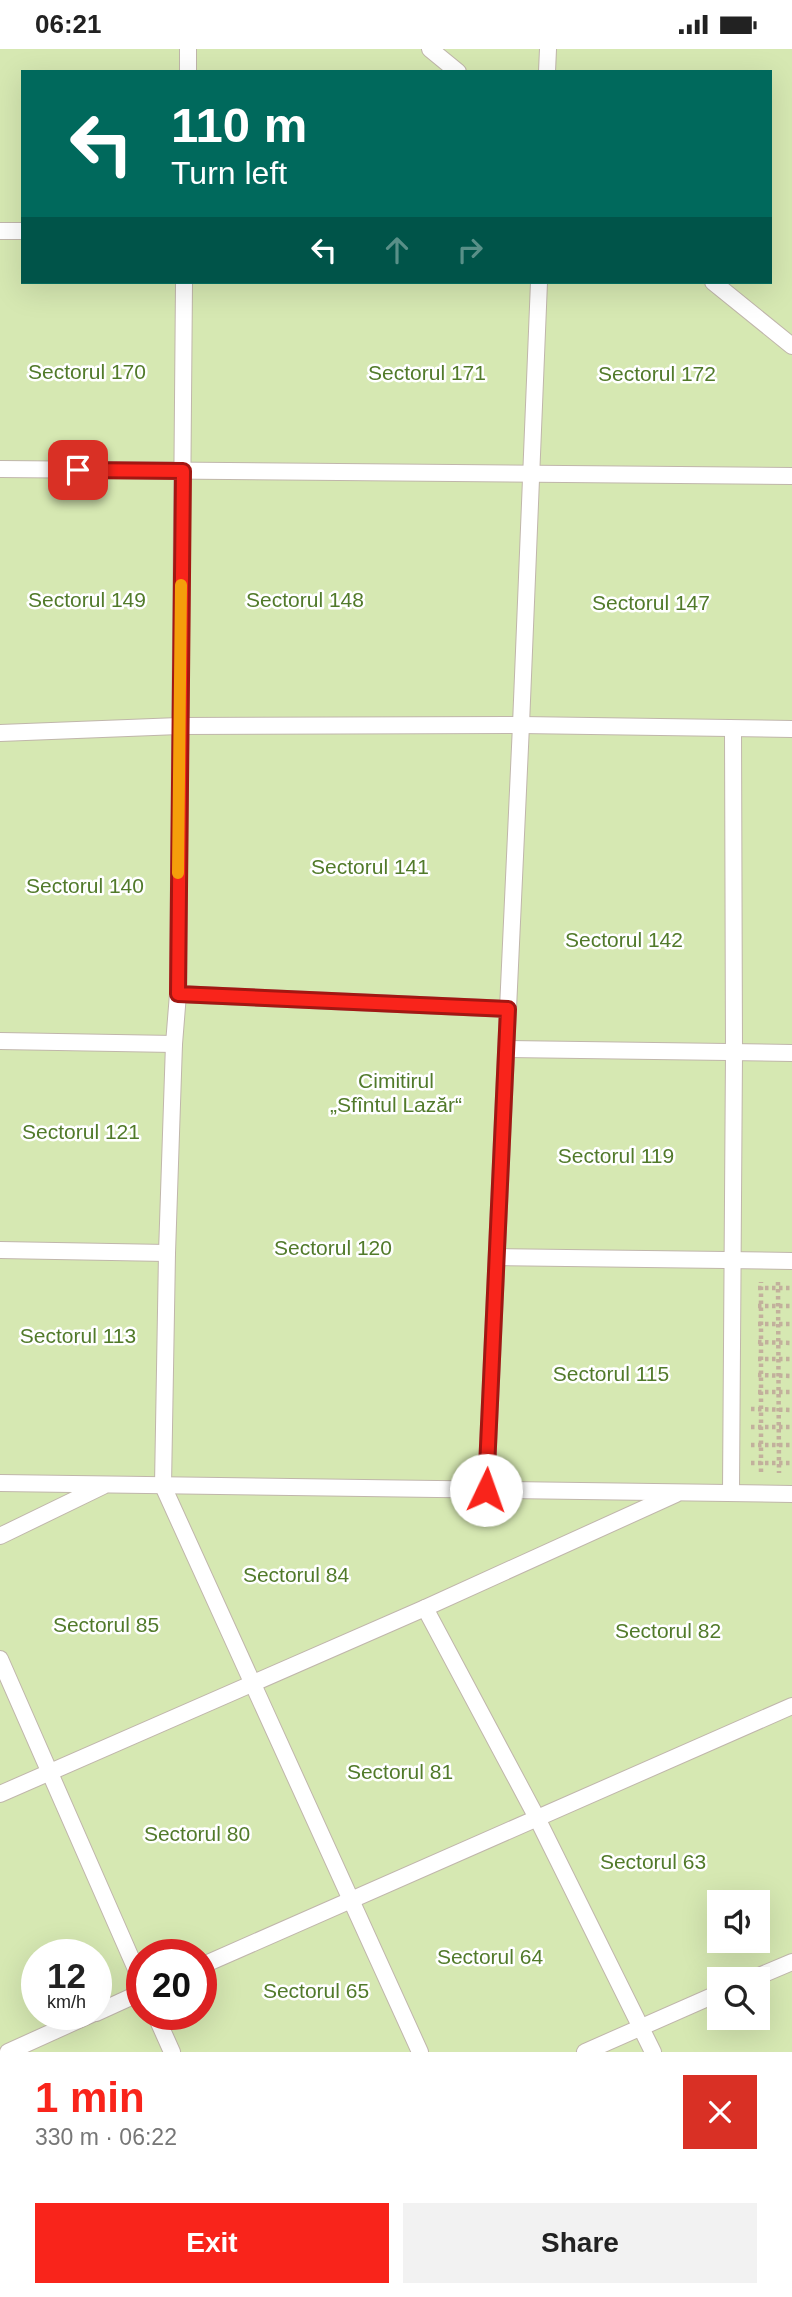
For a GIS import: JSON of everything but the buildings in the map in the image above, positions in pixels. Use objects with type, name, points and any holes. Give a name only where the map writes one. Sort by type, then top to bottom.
[{"type":"lane","points":[[188,49],[188,70]]},
{"type":"lane","points":[[430,49],[456,70]]},
{"type":"lane","points":[[547,70],[548,49]]},
{"type":"lane","points":[[0,231],[21,232]]},
{"type":"lane","points":[[184,284],[178,994],[167,1253],[163,1486],[420,2052]]},
{"type":"lane","points":[[486,1490],[539,284]]},
{"type":"lane","points":[[715,284],[792,346]]},
{"type":"lane","points":[[0,469],[792,476]]},
{"type":"lane","points":[[0,733],[179,726],[521,725],[792,730]]},
{"type":"lane","points":[[731,1493],[733,729]]},
{"type":"lane","points":[[178,994],[508,1009]]},
{"type":"lane","points":[[0,1041],[174,1044]]},
{"type":"lane","points":[[506,1049],[792,1053]]},
{"type":"lane","points":[[0,1250],[167,1253]]},
{"type":"lane","points":[[497,1257],[792,1261]]},
{"type":"lane","points":[[0,1483],[788,1494]]},
{"type":"lane","points":[[0,1536],[105,1485]]},
{"type":"lane","points":[[0,1794],[425,1608],[682,1491]]},
{"type":"lane","points":[[425,1608],[537,1818],[653,2052]]},
{"type":"lane","points":[[0,1659],[126,1947]]},
{"type":"lane","points":[[217,1959],[792,1706]]},
{"type":"lane","points":[[770,1971],[792,1962]]},
{"type":"lane","points":[[585,2052],[707,1998]]},
{"type":"lane","points":[[8,2052],[57,2030]]},
{"type":"lane","points":[[163,2030],[172,2052]]},
{"type":"path","points":[[761,1279],[761,1480]]},
{"type":"path","points":[[778,1279],[779,1463],[788,1494]]},
{"type":"path","points":[[752,1288],[792,1288]]},
{"type":"path","points":[[752,1306],[792,1306]]},
{"type":"path","points":[[752,1324],[792,1324]]},
{"type":"path","points":[[752,1342],[792,1343]]},
{"type":"path","points":[[752,1359],[792,1359]]},
{"type":"path","points":[[752,1375],[792,1376]]},
{"type":"path","points":[[752,1391],[792,1392]]},
{"type":"path","points":[[743,1409],[792,1410]]},
{"type":"path","points":[[743,1427],[792,1427]]},
{"type":"path","points":[[743,1445],[792,1445]]},
{"type":"path","points":[[743,1463],[792,1463]]},
{"type":"green space","name":"Cimitirul „Sfîntul Lazăr“","points":[[0,49],[792,49],[792,2052],[0,2052]]},
{"type":"slow traffic","points":[[178,873],[181,585]]},
{"type":"route","points":[[78,470],[183,471],[178,994],[508,1009],[486,1490]]},
{"type":"park label","name":"Sectorul 170","points":[[87,371]]},
{"type":"park label","name":"Sectorul 171","points":[[427,372]]},
{"type":"park label","name":"Sectorul 172","points":[[657,373]]},
{"type":"park label","name":"Sectorul 149","points":[[87,599]]},
{"type":"park label","name":"Sectorul 148","points":[[305,599]]},
{"type":"park label","name":"Sectorul 147","points":[[651,602]]},
{"type":"park label","name":"Sectorul 141","points":[[370,866]]},
{"type":"park label","name":"Sectorul 140","points":[[85,885]]},
{"type":"park label","name":"Sectorul 142","points":[[624,939]]},
{"type":"park label","name":"Sectorul 121","points":[[81,1131]]},
{"type":"park label","name":"Sectorul 119","points":[[616,1155]]},
{"type":"park label","name":"Sectorul 120","points":[[333,1247]]},
{"type":"park label","name":"Sectorul 113","points":[[78,1335]]},
{"type":"park label","name":"Sectorul 115","points":[[611,1373]]},
{"type":"park label","name":"Sectorul 84","points":[[296,1574]]},
{"type":"park label","name":"Sectorul 85","points":[[106,1624]]},
{"type":"park label","name":"Sectorul 82","points":[[668,1630]]},
{"type":"park label","name":"Sectorul 81","points":[[400,1771]]},
{"type":"park label","name":"Sectorul 80","points":[[197,1833]]},
{"type":"park label","name":"Sectorul 63","points":[[653,1861]]},
{"type":"park label","name":"Sectorul 64","points":[[490,1956]]},
{"type":"park label","name":"Sectorul 65","points":[[316,1990]]}]
